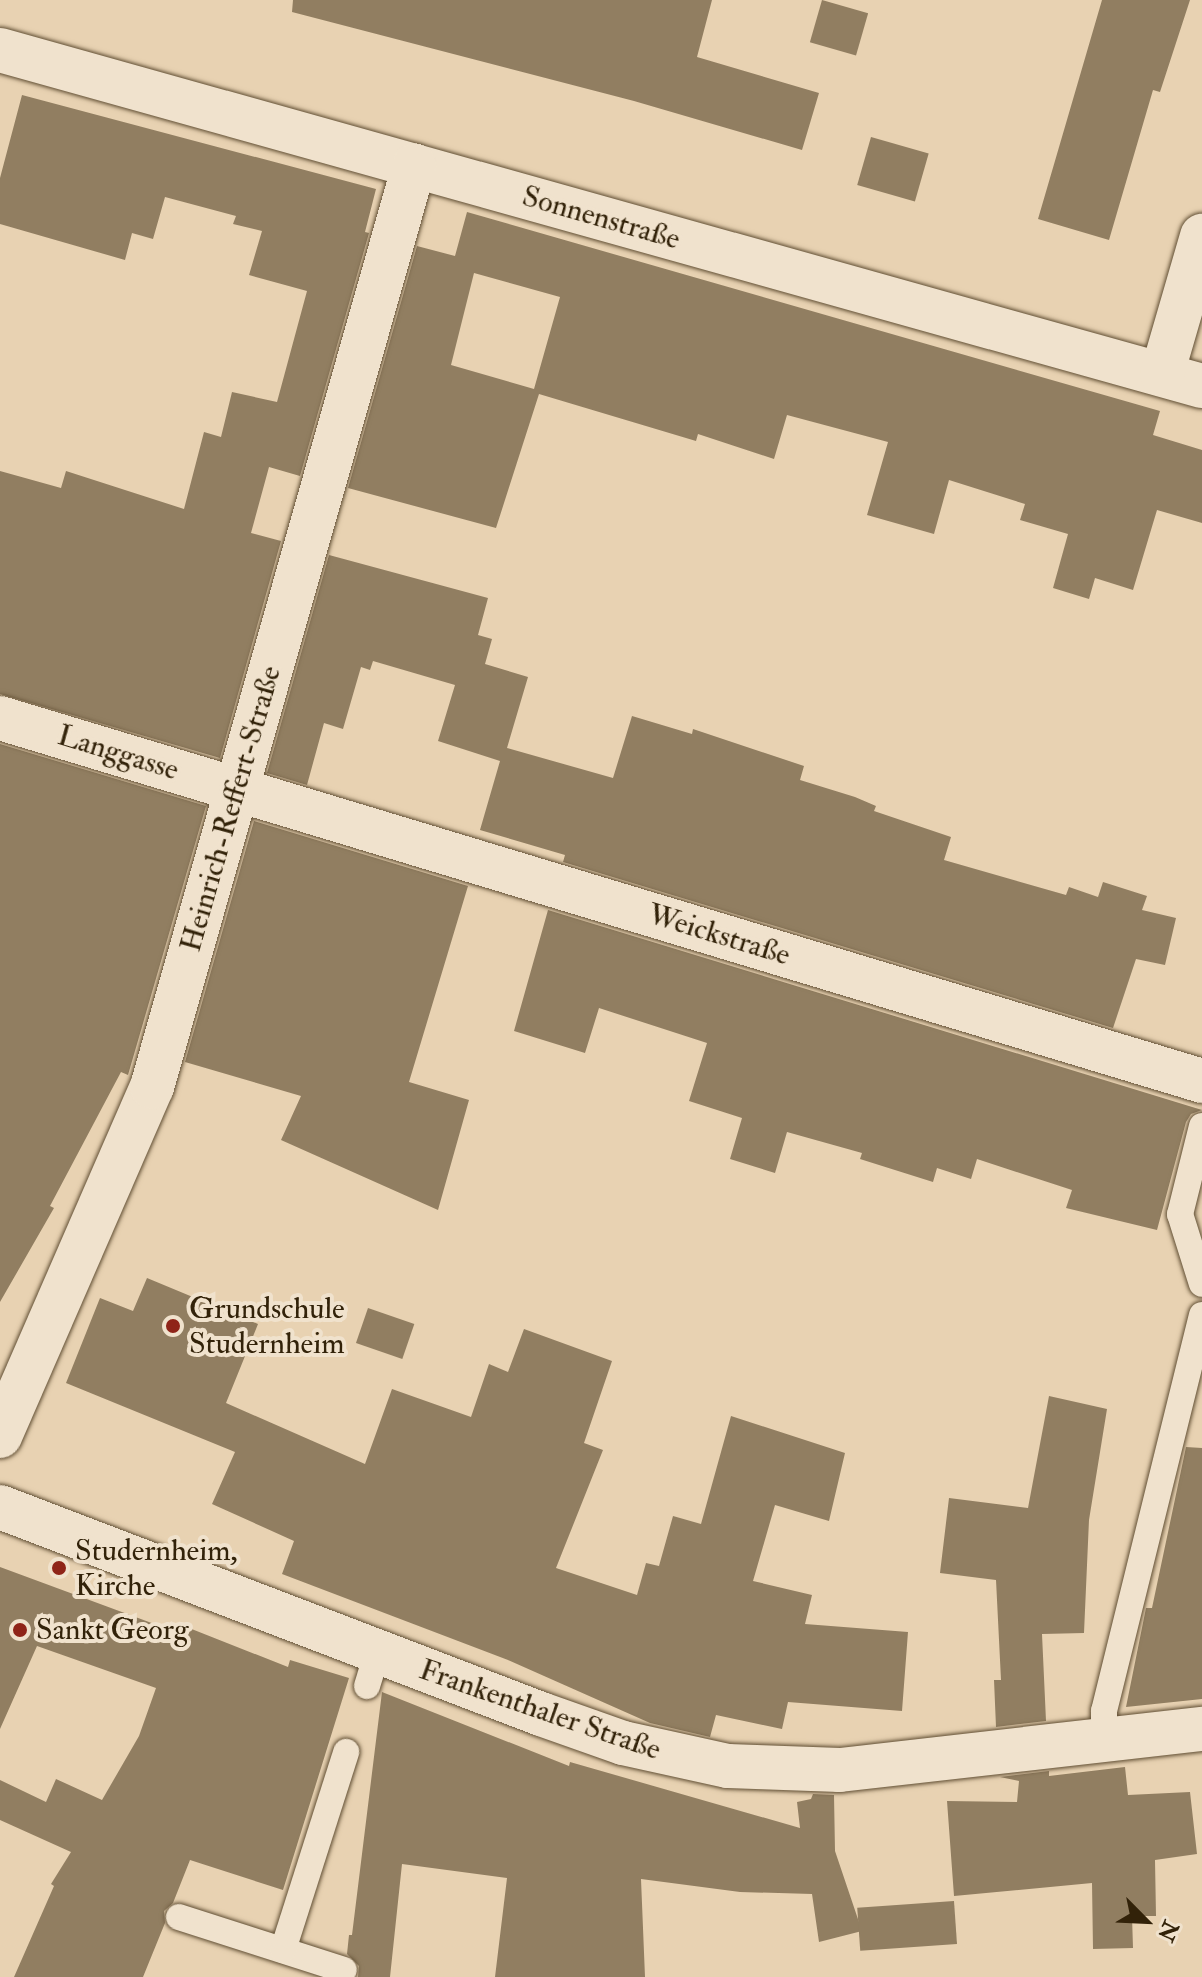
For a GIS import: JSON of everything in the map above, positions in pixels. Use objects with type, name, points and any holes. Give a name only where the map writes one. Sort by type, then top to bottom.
[{"type":"street","name":"Sonnenstraße","points":[[0,50],[1182,380]]},
{"type":"street","name":"Heinrich-Reffert-Straße","points":[[0,1436],[152,1087],[414,166]]},
{"type":"street","points":[[1182,380],[1202,236]]},
{"type":"street","name":"Langgasse","points":[[0,718],[237,789]]},
{"type":"street","name":"Weickstraße","points":[[237,789],[1202,1081]]},
{"type":"street","name":"Frankenthaler Straße","points":[[0,1507],[372,1670],[623,1743],[728,1766],[840,1770],[1202,1729]]},
{"type":"lane","points":[[1202,1126],[1180,1214],[1202,1284]]},
{"type":"lane","points":[[1104,1739],[1104,1711],[1202,1315]]},
{"type":"lane","points":[[283,1950],[346,1752]]},
{"type":"lane","points":[[179,1917],[344,1970]]},
{"type":"building","points":[[293,0],[712,0],[697,57],[819,93],[802,150],[634,101],[292,12]]},
{"type":"building","points":[[822,0],[868,13],[856,56],[810,42]]},
{"type":"building","points":[[1102,0],[1190,0],[1160,92],[1153,90],[1109,240],[1038,219]]},
{"type":"building","points":[[22,95],[376,189],[365,232],[369,233],[300,476],[269,467],[251,533],[281,541],[220,758],[0,694],[0,471],[61,488],[66,471],[184,509],[204,432],[221,437],[232,392],[277,402],[307,291],[249,275],[262,231],[233,224],[236,216],[165,197],[153,239],[132,233],[125,260],[0,224],[0,178]]},
{"type":"building","points":[[871,137],[929,154],[915,202],[857,185]]},
{"type":"building","points":[[467,212],[1160,411],[1153,435],[1202,450],[1202,523],[1157,510],[1133,590],[1095,578],[1089,599],[1053,588],[1068,534],[1020,520],[1025,504],[949,480],[934,534],[867,515],[888,442],[787,415],[774,459],[698,434],[696,441],[539,394],[496,528],[348,488],[417,246],[455,256]],"holes":[[[474,273],[560,297],[534,389],[451,365]]]},
{"type":"building","points":[[329,555],[488,598],[478,635],[492,639],[485,664],[528,677],[507,748],[613,778],[632,716],[692,734],[693,729],[804,766],[800,780],[855,797],[876,806],[874,811],[951,837],[944,860],[1066,895],[1069,887],[1098,897],[1103,882],[1147,896],[1142,910],[1176,918],[1165,965],[1136,959],[1113,1028],[563,862],[565,855],[480,830],[500,761],[438,741],[455,685],[373,661],[370,670],[361,667],[343,729],[324,723],[307,785],[267,773]]},
{"type":"building","points":[[0,744],[206,806],[128,1075],[121,1072],[50,1206],[54,1208],[0,1302]]},
{"type":"building","points":[[254,821],[468,886],[409,1082],[469,1100],[438,1210],[281,1140],[301,1096],[185,1062]]},
{"type":"building","points":[[548,910],[1202,1110],[1191,1114],[1186,1122],[1157,1230],[1066,1208],[1072,1190],[977,1159],[971,1179],[937,1168],[933,1182],[860,1159],[862,1153],[787,1132],[775,1173],[730,1159],[742,1118],[689,1101],[707,1043],[599,1008],[585,1053],[514,1031]]},
{"type":"building","points":[[147,1278],[258,1324],[226,1403],[365,1464],[392,1389],[471,1417],[489,1364],[508,1372],[524,1329],[612,1361],[584,1443],[603,1450],[556,1568],[637,1595],[646,1563],[659,1566],[673,1516],[701,1524],[731,1416],[845,1453],[829,1521],[775,1505],[753,1581],[812,1595],[805,1624],[908,1632],[902,1711],[788,1702],[782,1729],[716,1715],[710,1737],[650,1723],[508,1660],[282,1574],[294,1541],[212,1504],[235,1452],[66,1383],[100,1298],[133,1311]]},
{"type":"building","points":[[368,1308],[414,1324],[402,1359],[356,1343]]},
{"type":"building","points":[[1049,1396],[1107,1409],[1089,1520],[1084,1633],[1042,1634],[1046,1721],[996,1727],[994,1680],[1001,1680],[996,1580],[940,1573],[949,1498],[1028,1508]]},
{"type":"building","points":[[1186,1447],[1202,1448],[1202,1699],[1126,1707],[1146,1608],[1152,1608]]},
{"type":"building","points":[[0,1567],[176,1632],[179,1624],[288,1667],[290,1660],[349,1678],[283,1890],[190,1860],[173,1903],[164,1911],[165,1923],[143,1977],[14,1977],[54,1886],[51,1884],[71,1852],[0,1820],[0,1780],[46,1802],[56,1779],[102,1800],[139,1736],[156,1688],[37,1646],[0,1729]]},
{"type":"building","points":[[382,1692],[569,1766],[570,1762],[800,1828],[797,1802],[811,1799],[813,1794],[834,1795],[835,1851],[862,1931],[819,1942],[812,1894],[740,1892],[641,1879],[645,1977],[495,1977],[507,1878],[402,1864],[390,1977],[358,1977],[359,1966],[347,1954],[349,1935],[352,1935]]},
{"type":"building","points":[[1125,1767],[1128,1795],[1190,1792],[1197,1854],[1155,1860],[1156,1916],[1132,1916],[1133,1948],[1093,1949],[1092,1883],[954,1896],[947,1801],[1017,1802],[1019,1781],[1000,1777],[1049,1771],[1049,1776]]},
{"type":"building","points":[[954,1901],[957,1944],[860,1951],[857,1908]]},
{"type":"place","name":"Grundschule Studernheim","points":[[173,1326]]},
{"type":"place","name":"Studernheim, Kirche","points":[[59,1568]]},
{"type":"place","name":"Sankt Georg","points":[[20,1630]]}]
